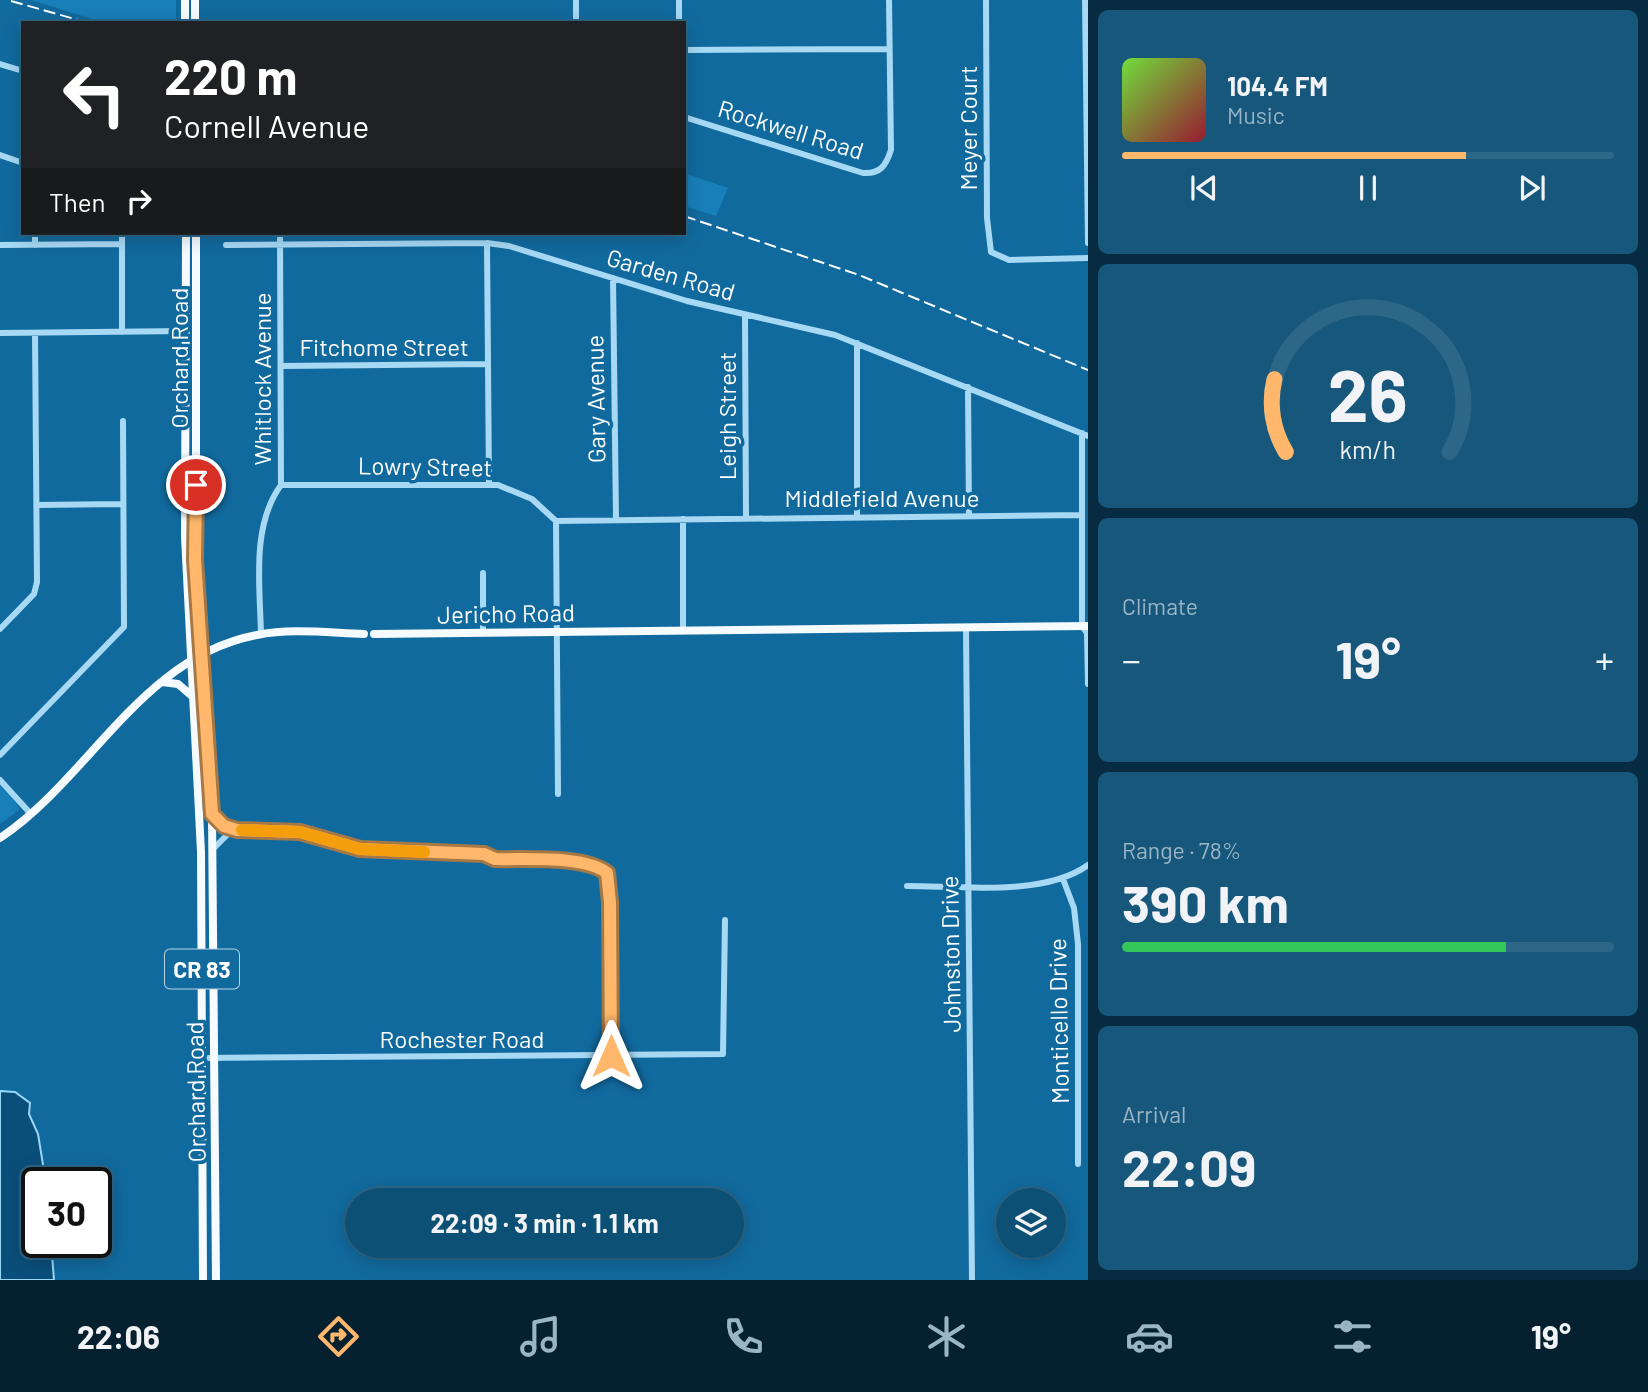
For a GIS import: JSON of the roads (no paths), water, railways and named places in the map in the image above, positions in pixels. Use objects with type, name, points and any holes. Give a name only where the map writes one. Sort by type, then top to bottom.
[{"type":"main road","points":[[185,0],[185,21]]},
{"type":"main road","points":[[195,0],[195,21]]},
{"type":"main road","name":"Orchard Road","points":[[186,235],[184,537],[201,852],[203,1280]]},
{"type":"main road","name":"Orchard Road","points":[[196,235],[195,560],[212,814],[216,1280]]},
{"type":"main road","name":"Jericho Road","points":[[374,634],[1085,626]]},
{"type":"main road","name":"Jericho Road","points":[[0,838],[30,813],[162,682],[190,658],[261,634],[364,634]]},
{"type":"main road","points":[[162,682],[178,684],[193,697]]},
{"type":"street","points":[[576,0],[576,21]]},
{"type":"street","points":[[679,0],[679,21]]},
{"type":"street","name":"Rockwell Road","points":[[686,118],[872,174],[886,166],[891,149],[889,0]]},
{"type":"street","name":"Meyer Court","points":[[985,0],[987,218],[993,254],[1009,260],[1088,258]]},
{"type":"street","points":[[1085,0],[1088,243]]},
{"type":"street","points":[[686,50],[890,49]]},
{"type":"street","points":[[0,64],[21,70]]},
{"type":"street","points":[[0,155],[21,162]]},
{"type":"street","points":[[35,235],[35,245]]},
{"type":"street","points":[[122,235],[122,332]]},
{"type":"street","name":"Whitlock Avenue","points":[[261,634],[262,532],[267,509],[281,485],[280,235]]},
{"type":"street","points":[[402,235],[402,244]]},
{"type":"street","points":[[487,243],[489,484]]},
{"type":"street","name":"Garden Road","points":[[226,245],[487,243],[509,246],[745,315],[835,335],[1085,434]]},
{"type":"street","points":[[0,245],[122,244]]},
{"type":"street","name":"Gary Avenue","points":[[613,278],[616,519]]},
{"type":"street","name":"Leigh Street","points":[[745,315],[746,517]]},
{"type":"street","points":[[0,333],[186,331]]},
{"type":"street","points":[[0,629],[34,594],[37,582],[35,333]]},
{"type":"street","points":[[857,343],[857,517]]},
{"type":"street","name":"Fitchome Street","points":[[281,366],[488,364]]},
{"type":"street","points":[[968,387],[969,516]]},
{"type":"street","points":[[0,755],[124,627],[123,421]]},
{"type":"street","points":[[1085,434],[1081,515],[1088,684]]},
{"type":"street","name":"Lowry Street","points":[[281,485],[489,484],[513,489],[532,499],[556,521]]},
{"type":"street","points":[[37,505],[123,504]]},
{"type":"street","name":"Middlefield Avenue","points":[[683,519],[1081,515]]},
{"type":"street","points":[[558,794],[556,521],[683,519],[683,631]]},
{"type":"street","points":[[483,573],[483,633]]},
{"type":"street","name":"Johnston Drive","points":[[966,629],[972,1280]]},
{"type":"street","name":"Jericho Road","points":[[364,634],[374,634]]},
{"type":"street","points":[[0,780],[30,813]]},
{"type":"street","points":[[212,814],[224,826],[237,830],[300,832],[371,850],[484,854],[495,859],[583,863],[599,867],[607,873],[610,902],[611,1056]]},
{"type":"street","points":[[213,849],[226,833],[237,830]]},
{"type":"street","points":[[907,886],[1038,884],[1063,879],[1088,865]]},
{"type":"street","name":"Monticello Drive","points":[[1063,879],[1074,908],[1078,944],[1078,1164]]},
{"type":"street","name":"Rochester Road","points":[[202,1058],[723,1054],[725,920]]},
{"type":"street","points":[[1078,944],[1088,944]]},
{"type":"street","points":[[1078,1037],[1088,1038]]},
{"type":"street","points":[[1078,1127],[1088,1127]]},
{"type":"railway","points":[[11,1],[82,21]]},
{"type":"railway","points":[[686,217],[859,275],[1088,370]]}]
